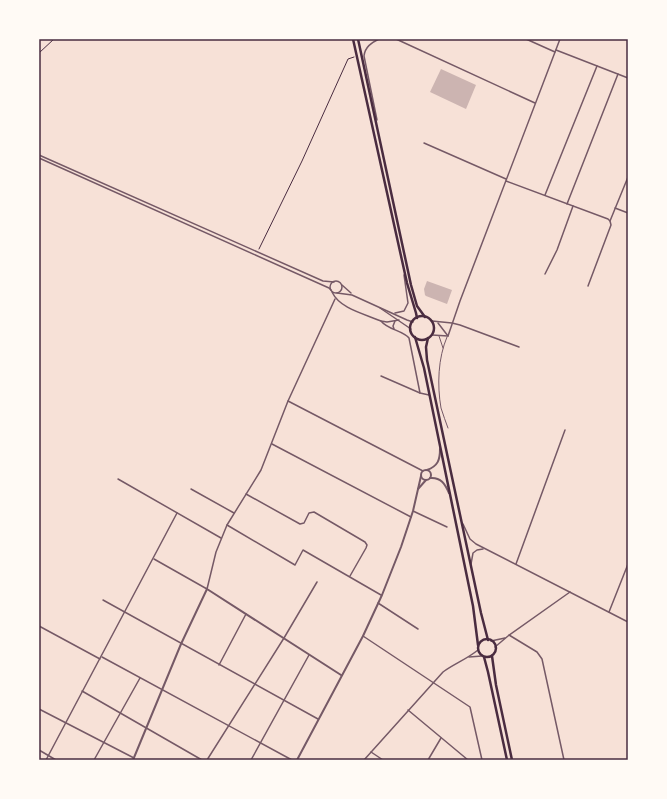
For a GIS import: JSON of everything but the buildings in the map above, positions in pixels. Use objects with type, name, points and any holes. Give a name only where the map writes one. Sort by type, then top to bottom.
[{"type":"main road","points":[[353,39],[404,272],[417,318]]},
{"type":"main road","points":[[358,39],[411,285],[417,306],[425,317],[432,321],[434,328],[432,335],[428,338],[422,340],[415,337]]},
{"type":"main road","points":[[425,317],[417,318],[413,322],[411,329],[415,337],[424,368],[473,606],[478,650],[483,656],[488,672],[508,760]]},
{"type":"main road","points":[[428,338],[426,347],[427,360],[482,619],[490,640],[496,647],[492,656],[496,685],[512,760]]},
{"type":"main road","points":[[478,645],[481,641],[490,640]]},
{"type":"main road","points":[[483,656],[492,656]]},
{"type":"street","points":[[377,126],[377,118],[364,56],[368,47],[379,39]]},
{"type":"street","points":[[396,39],[536,103]]},
{"type":"street","points":[[526,39],[628,78]]},
{"type":"street","points":[[448,336],[560,39]]},
{"type":"street","points":[[545,195],[597,66]]},
{"type":"street","points":[[567,204],[618,74]]},
{"type":"street","points":[[424,143],[506,180],[610,221]]},
{"type":"street","points":[[39,155],[323,281],[339,282],[352,295]]},
{"type":"street","points":[[39,158],[329,288],[332,291],[352,295],[413,322]]},
{"type":"street","points":[[588,286],[611,225],[610,221],[628,176]]},
{"type":"street","points":[[545,274],[557,250],[573,206]]},
{"type":"street","points":[[615,208],[628,213]]},
{"type":"street","points":[[394,313],[399,313],[404,310],[408,303],[404,272]]},
{"type":"street","points":[[334,282],[331,285],[332,291],[336,299],[343,305],[381,321],[409,338],[420,393]]},
{"type":"street","points":[[337,293],[342,290],[341,285]]},
{"type":"street","points":[[39,709],[133,759],[181,644],[207,589],[221,538],[234,513],[261,470],[288,401],[336,299]]},
{"type":"street","points":[[377,306],[411,329]]},
{"type":"street","points":[[381,321],[399,320]]},
{"type":"street","points":[[395,321],[393,326],[395,330]]},
{"type":"street","points":[[432,321],[452,323],[519,347]]},
{"type":"street","points":[[438,322],[448,336]]},
{"type":"street","points":[[432,335],[448,336]]},
{"type":"street","points":[[381,376],[420,393],[429,395]]},
{"type":"street","points":[[288,401],[422,471],[437,465],[440,458],[440,448]]},
{"type":"street","points":[[516,564],[565,430]]},
{"type":"street","points":[[272,444],[411,516]]},
{"type":"street","points":[[427,470],[430,473],[430,478]]},
{"type":"street","points":[[297,760],[382,595],[401,547],[413,511],[422,471]]},
{"type":"street","points":[[421,476],[426,480]]},
{"type":"street","points":[[418,490],[426,480],[430,478],[438,478],[442,481],[450,496]]},
{"type":"street","points":[[118,479],[221,538]]},
{"type":"street","points":[[191,490],[234,513]]},
{"type":"street","points":[[246,494],[300,524],[304,523],[309,513],[314,512],[365,542],[367,545],[366,548],[350,576]]},
{"type":"street","points":[[413,511],[447,527]]},
{"type":"street","points":[[46,760],[178,513]]},
{"type":"street","points":[[460,515],[470,539],[485,549],[628,622]]},
{"type":"street","points":[[227,525],[295,565],[303,550],[382,595]]},
{"type":"street","points":[[471,568],[473,553],[477,550],[485,549]]},
{"type":"street","points":[[154,559],[207,589],[341,675]]},
{"type":"street","points":[[609,612],[628,564]]},
{"type":"street","points":[[207,760],[284,638],[317,582]]},
{"type":"street","points":[[496,647],[509,635],[570,592]]},
{"type":"street","points":[[103,600],[319,719]]},
{"type":"street","points":[[378,603],[418,628]]},
{"type":"street","points":[[219,665],[246,614]]},
{"type":"street","points":[[39,626],[162,689],[292,760]]},
{"type":"street","points":[[509,635],[537,652],[542,659],[564,760]]},
{"type":"street","points":[[362,636],[470,707],[482,760]]},
{"type":"street","points":[[490,640],[507,637]]},
{"type":"street","points":[[364,760],[443,672],[450,666],[469,657],[478,650]]},
{"type":"street","points":[[251,760],[310,655]]},
{"type":"street","points":[[469,657],[483,656]]},
{"type":"street","points":[[94,760],[140,678]]},
{"type":"street","points":[[82,692],[202,760]]},
{"type":"street","points":[[408,710],[468,760]]},
{"type":"street","points":[[428,760],[441,738]]},
{"type":"street","points":[[39,750],[56,760]]},
{"type":"street","points":[[371,752],[383,760]]},
{"type":"lane","points":[[439,336],[443,349]]},
{"type":"lane","points":[[448,336],[443,349],[439,388],[441,408],[448,428]]},
{"type":"path","points":[[39,54],[54,39]]},
{"type":"path","points":[[257,253],[302,161],[348,59],[356,56]]}]
